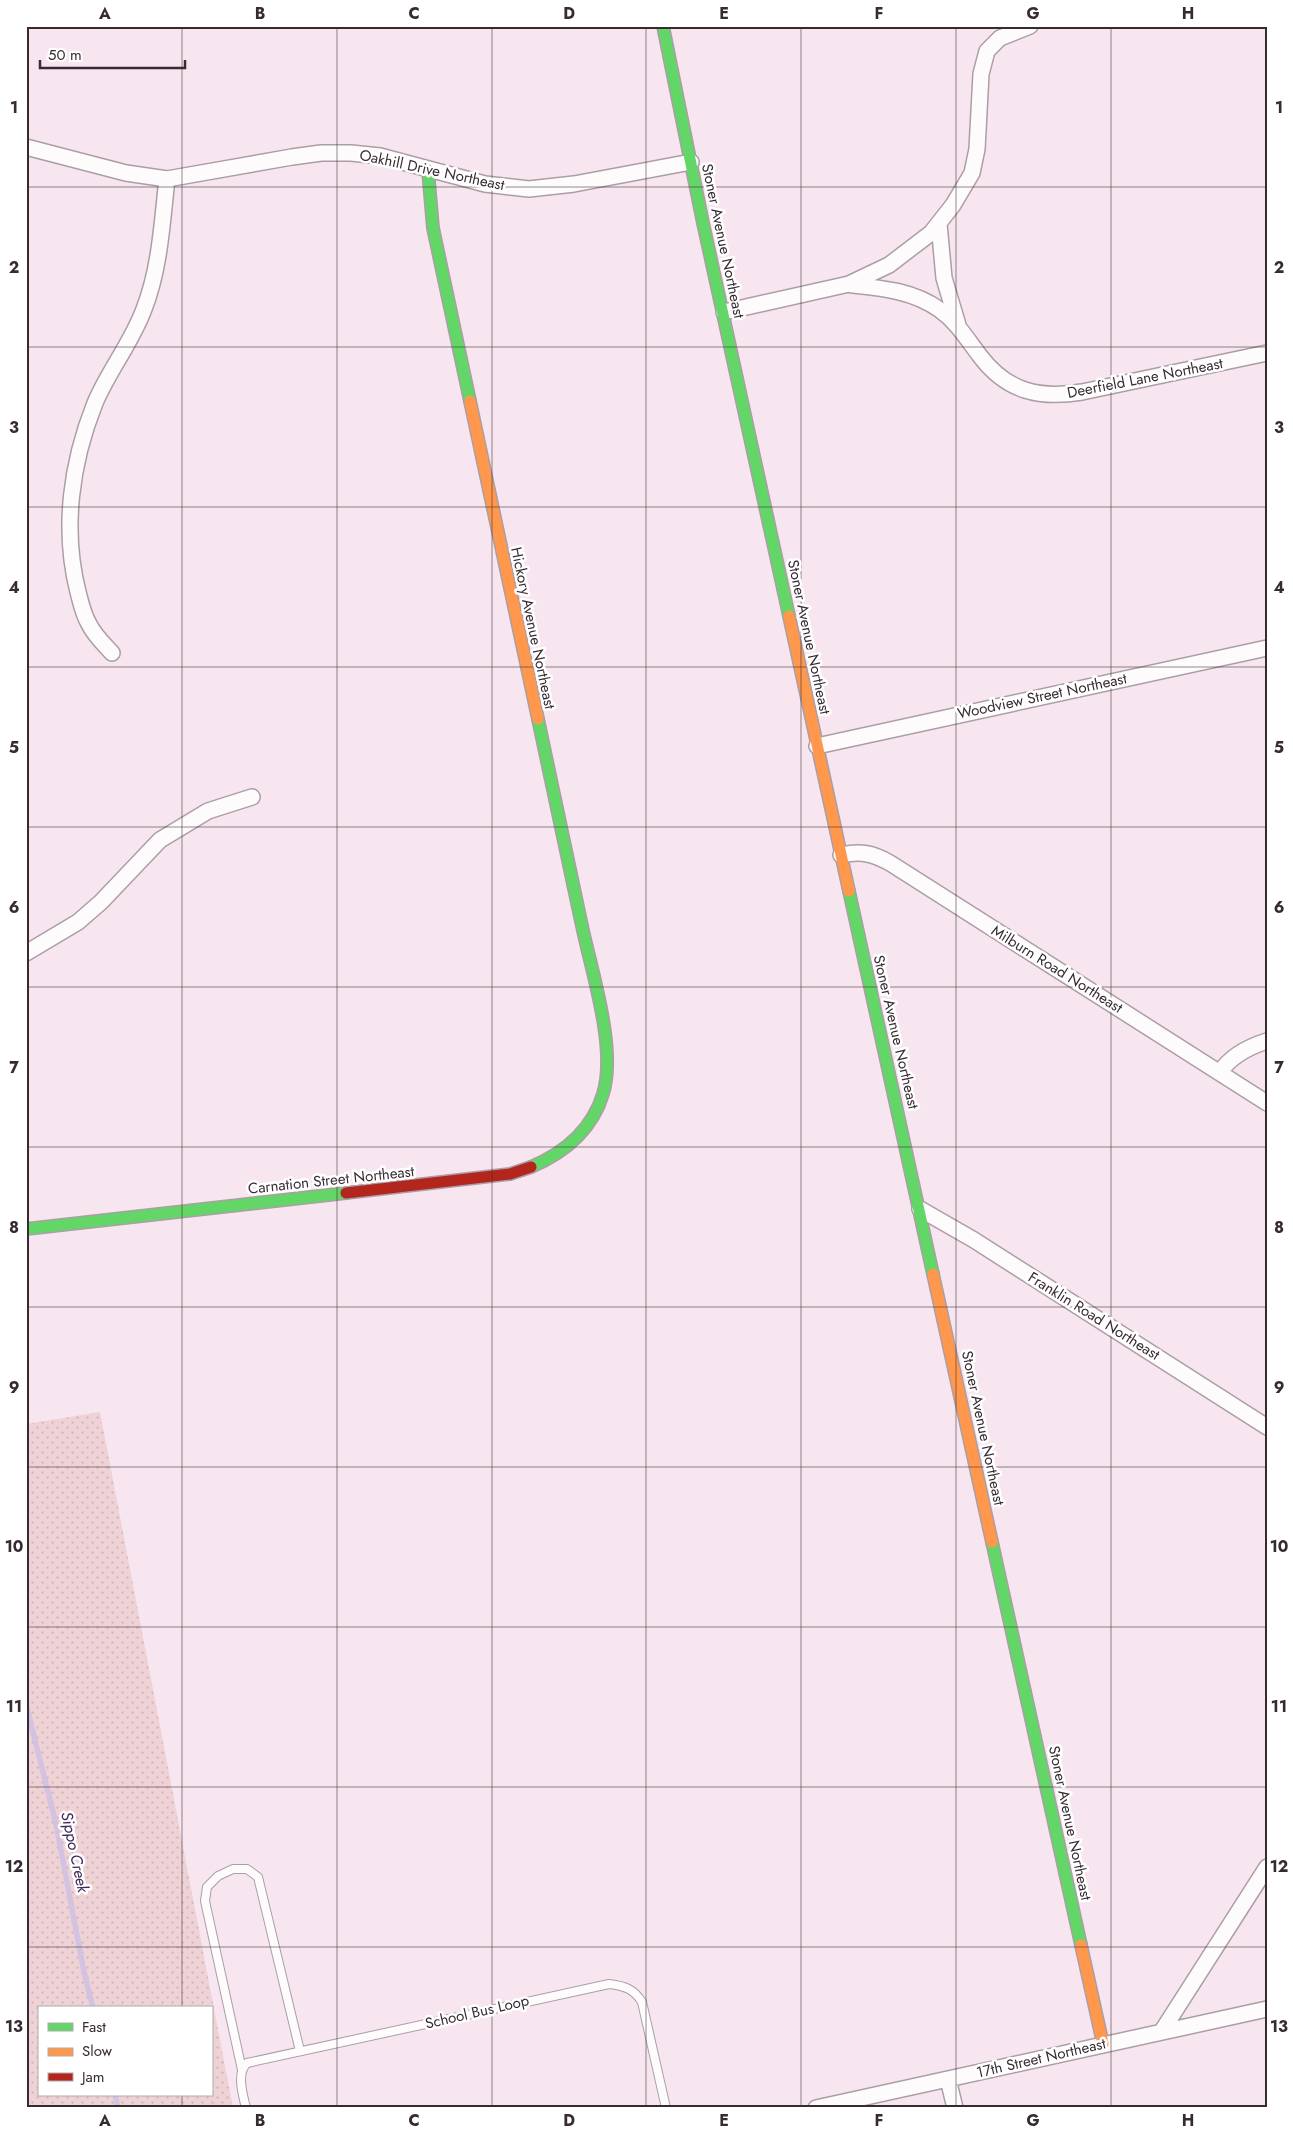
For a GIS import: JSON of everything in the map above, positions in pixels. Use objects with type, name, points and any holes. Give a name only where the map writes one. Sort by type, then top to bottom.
[{"type":"street","name":"Stoner Avenue Northeast","points":[[663,26],[817,746],[1103,2044]]},
{"type":"street","points":[[939,224],[953,205],[972,172],[977,149],[981,74],[987,51],[1000,38],[1030,26]]},
{"type":"street","name":"Oakhill Drive Northeast","points":[[26,147],[126,173],[167,179],[321,153],[351,153],[380,156],[484,184],[529,189],[574,184],[691,162]]},
{"type":"street","name":"Hickory Avenue Northeast","points":[[428,170],[433,228],[601,1014],[607,1057],[604,1093]]},
{"type":"street","points":[[112,654],[88,623],[73,572],[70,543],[72,486],[86,430],[96,402],[135,330],[155,275],[167,179]]},
{"type":"street","name":"Deerfield Lane Northeast","points":[[724,312],[849,284],[894,262],[921,242],[939,224]]},
{"type":"street","name":"Deerfield Lane Northeast","points":[[939,224],[944,278],[959,328]]},
{"type":"street","name":"Deerfield Lane Northeast","points":[[849,284],[887,289],[923,300],[941,311],[959,328],[981,358],[1005,381],[1024,390],[1046,395],[1082,392],[1267,353]]},
{"type":"street","name":"Woodview Street Northeast","points":[[817,746],[1267,648]]},
{"type":"street","points":[[26,953],[78,922],[101,902],[160,840],[208,811],[252,797]]},
{"type":"street","name":"Milburn Road Northeast","points":[[841,855],[868,852],[890,863],[1267,1103]]},
{"type":"street","points":[[1220,1072],[1227,1063],[1240,1053],[1267,1041]]},
{"type":"street","name":"Carnation Street Northeast","points":[[26,1229],[510,1174],[538,1166],[574,1142],[592,1119],[604,1093]]},
{"type":"street","name":"Franklin Road Northeast","points":[[920,1209],[990,1251],[1267,1427]]},
{"type":"street","points":[[1162,2031],[1267,1866]]},
{"type":"street","name":"17th Street Northeast","points":[[816,2108],[1267,2009]]},
{"type":"street","points":[[948,2079],[955,2108]]},
{"type":"lane","points":[[246,2108],[242,2070],[205,1901],[207,1888],[218,1876],[233,1869],[247,1869],[258,1877],[300,2051]]},
{"type":"lane","name":"School Bus Loop","points":[[242,2070],[247,2063],[609,1984],[625,1986],[636,1992],[642,2002],[666,2108]]},
{"type":"shaded area","points":[[100,1412],[233,2108],[26,2108],[26,1424]]},
{"type":"waterway","name":"Sippo Creek","points":[[26,1704],[56,1824],[84,1972],[92,2006]]},
{"type":"waterway","name":"Sippo Creek","points":[[115,2096],[118,2108]]},
{"type":"traffic: fast","points":[[663,26],[703,223],[789,616]]},
{"type":"traffic: fast","points":[[428,170],[433,228],[470,401]]},
{"type":"traffic: fast","points":[[531,1167],[555,1155],[584,1129],[598,1107],[607,1076],[607,1055],[602,1011],[538,719]]},
{"type":"traffic: fast","points":[[849,891],[933,1274]]},
{"type":"traffic: fast","points":[[26,1229],[346,1193]]},
{"type":"traffic: fast","points":[[992,1542],[1081,1945]]},
{"type":"traffic: slow","points":[[470,401],[538,719]]},
{"type":"traffic: slow","points":[[789,616],[849,891]]},
{"type":"traffic: slow","points":[[933,1274],[992,1542]]},
{"type":"traffic: slow","points":[[1081,1945],[1103,2044]]},
{"type":"traffic: jam","points":[[346,1193],[510,1174],[531,1167]]}]
